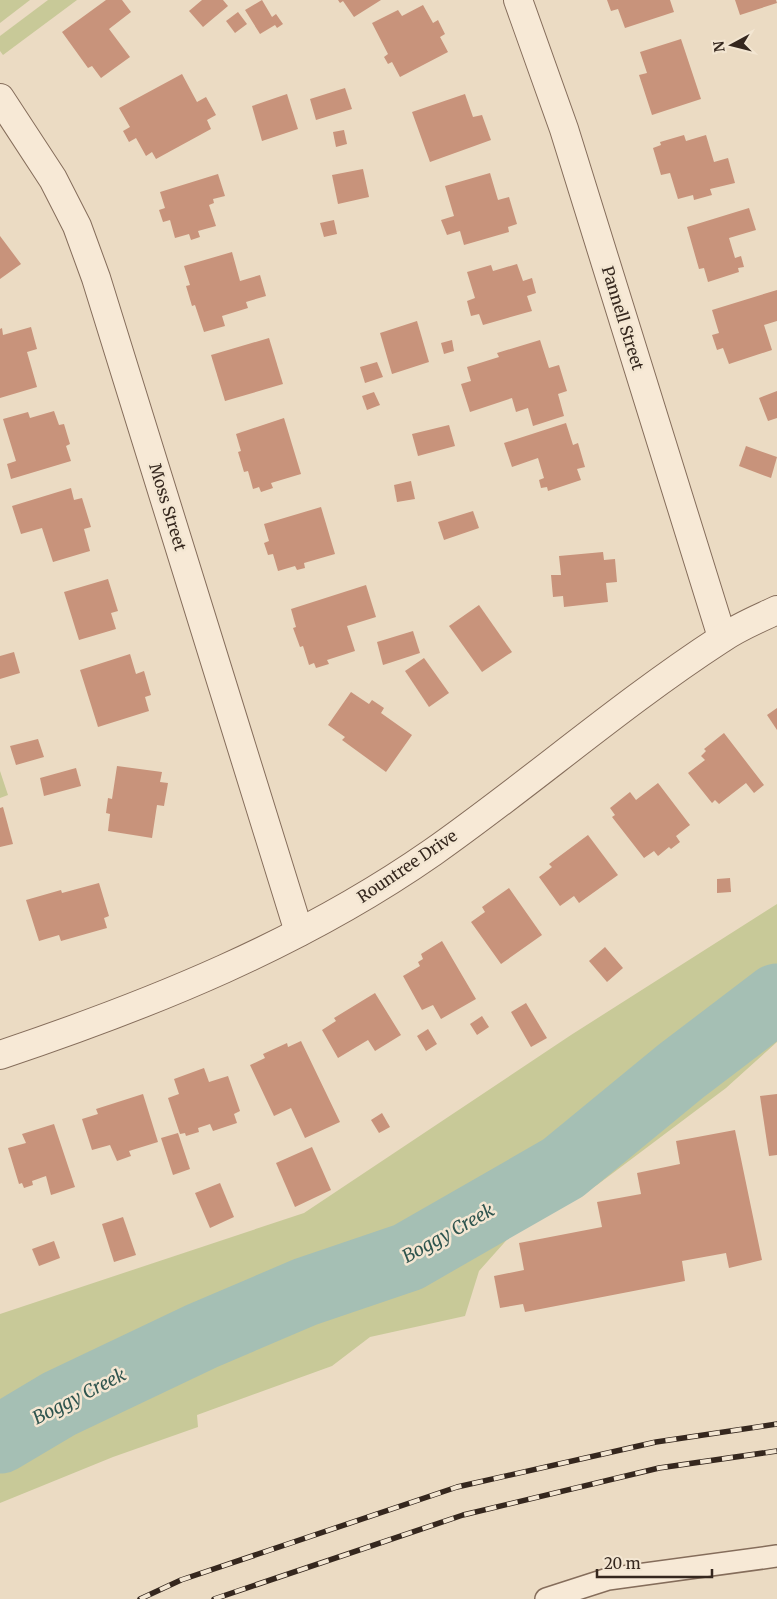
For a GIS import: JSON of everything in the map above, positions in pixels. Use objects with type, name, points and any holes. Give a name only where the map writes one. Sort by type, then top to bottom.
[{"type":"street","name":"Pannell Street","points":[[518,0],[564,129],[722,637]]},
{"type":"street","name":"Moss Street","points":[[0,98],[53,179],[76,226],[96,278],[299,932]]},
{"type":"street","name":"Rountree Drive","points":[[0,1055],[141,1006],[212,976],[365,896],[433,852],[722,637],[777,610]]},
{"type":"lane","points":[[546,1599],[608,1579],[777,1556]]},
{"type":"green space","points":[[0,0],[30,0],[0,23]]},
{"type":"green space","points":[[48,0],[77,0],[3,55],[0,51],[0,36]]},
{"type":"green space","points":[[0,771],[8,795],[0,798]]},
{"type":"green space","points":[[777,904],[777,1042],[726,1088],[597,1185],[511,1235],[479,1271],[465,1316],[370,1337],[332,1366],[197,1415],[198,1427],[113,1457],[0,1503],[0,1314],[304,1213],[571,1035]]},
{"type":"building","points":[[106,0],[122,0],[131,12],[109,29],[130,57],[101,78],[92,66],[88,68],[62,32]]},
{"type":"building","points":[[202,0],[223,0],[228,6],[203,27],[189,11]]},
{"type":"building","points":[[262,0],[272,17],[276,14],[283,24],[277,28],[275,25],[260,34],[245,10]]},
{"type":"building","points":[[338,0],[381,0],[354,17],[343,1],[340,3]]},
{"type":"building","points":[[607,0],[670,0],[674,12],[625,28],[618,9],[611,11]]},
{"type":"building","points":[[735,0],[776,0],[777,3],[740,15]]},
{"type":"building","points":[[423,5],[433,23],[438,20],[445,34],[440,37],[448,52],[400,77],[392,62],[388,64],[384,57],[388,54],[372,23],[398,10],[402,16]]},
{"type":"building","points":[[238,12],[247,24],[235,33],[226,21]]},
{"type":"building","points":[[681,39],[701,99],[652,115],[639,75],[647,73],[640,52]]},
{"type":"building","points":[[182,74],[197,102],[206,97],[216,115],[207,120],[211,129],[156,159],[152,152],[146,156],[136,138],[129,142],[123,131],[130,127],[119,108]]},
{"type":"building","points":[[345,88],[352,109],[316,120],[310,99]]},
{"type":"building","points":[[287,94],[298,129],[262,141],[252,106]]},
{"type":"building","points":[[465,94],[473,117],[482,115],[491,140],[430,162],[412,112]]},
{"type":"building","points":[[344,130],[347,144],[336,147],[333,132]]},
{"type":"building","points":[[684,135],[686,141],[706,135],[714,162],[728,158],[735,183],[710,189],[712,195],[694,200],[693,195],[678,199],[670,173],[661,175],[653,148],[661,145],[660,142]]},
{"type":"building","points":[[363,169],[369,197],[338,204],[332,175]]},
{"type":"building","points":[[490,173],[498,200],[509,197],[517,224],[508,227],[509,232],[464,245],[460,231],[447,235],[441,220],[454,216],[445,186]]},
{"type":"building","points":[[218,174],[225,196],[213,199],[214,203],[209,205],[216,226],[198,231],[200,237],[191,240],[189,234],[175,238],[170,220],[163,222],[159,210],[165,208],[160,192]]},
{"type":"building","points":[[749,208],[756,230],[729,238],[735,258],[741,256],[744,267],[738,268],[739,272],[708,282],[704,268],[699,269],[687,227]]},
{"type":"building","points":[[334,220],[337,234],[324,237],[320,223]]},
{"type":"building","points":[[0,236],[21,264],[0,279]]},
{"type":"building","points":[[232,252],[240,281],[260,275],[266,296],[246,302],[248,308],[222,316],[225,326],[204,332],[195,305],[192,306],[186,286],[190,285],[184,266]]},
{"type":"building","points":[[517,264],[523,281],[532,278],[536,293],[527,296],[532,311],[483,325],[479,314],[471,316],[467,301],[475,298],[467,272],[491,265],[493,271]]},
{"type":"building","points":[[777,290],[777,321],[764,325],[772,350],[729,364],[723,348],[717,350],[712,335],[719,333],[712,310]]},
{"type":"building","points":[[417,321],[429,362],[392,374],[380,333]]},
{"type":"building","points":[[31,327],[37,349],[27,352],[37,387],[0,398],[0,329],[2,328],[3,335]]},
{"type":"building","points":[[269,338],[283,384],[225,401],[211,355]]},
{"type":"building","points":[[452,340],[454,351],[444,354],[441,343]]},
{"type":"building","points":[[540,340],[549,368],[559,365],[567,391],[558,394],[564,416],[533,426],[528,408],[516,412],[512,398],[470,412],[461,384],[471,381],[467,367],[499,357],[497,353]]},
{"type":"building","points":[[377,362],[383,377],[365,383],[360,367]]},
{"type":"building","points":[[777,391],[777,418],[768,421],[759,398]]},
{"type":"building","points":[[374,392],[380,405],[367,410],[362,396]]},
{"type":"building","points":[[54,411],[59,425],[64,424],[70,444],[66,446],[71,461],[11,479],[7,464],[16,461],[3,419],[28,412],[30,418]]},
{"type":"building","points":[[284,418],[301,474],[271,483],[273,488],[261,492],[259,487],[253,489],[248,471],[244,472],[238,452],[241,451],[236,434]]},
{"type":"building","points":[[566,423],[573,445],[578,443],[585,467],[577,469],[581,480],[548,491],[547,487],[541,488],[539,480],[544,478],[538,458],[512,467],[504,443]]},
{"type":"building","points":[[449,425],[455,446],[418,456],[412,434]]},
{"type":"building","points":[[746,446],[777,457],[771,478],[739,466]]},
{"type":"building","points":[[411,481],[415,499],[397,502],[394,485]]},
{"type":"building","points":[[71,488],[74,500],[82,498],[91,527],[84,529],[90,551],[53,562],[42,528],[21,534],[12,506]]},
{"type":"building","points":[[321,507],[335,554],[304,563],[305,568],[297,570],[295,566],[278,571],[273,554],[268,555],[264,543],[269,541],[264,524]]},
{"type":"building","points":[[473,511],[479,528],[444,540],[438,522]]},
{"type":"building","points":[[603,552],[604,560],[615,559],[617,582],[606,583],[608,602],[564,607],[563,596],[553,597],[551,575],[561,575],[559,556]]},
{"type":"building","points":[[108,579],[118,611],[111,613],[116,629],[79,640],[64,592]]},
{"type":"building","points":[[366,585],[376,617],[347,626],[355,651],[327,660],[329,664],[316,668],[314,663],[309,665],[303,646],[300,647],[293,628],[296,627],[291,609]]},
{"type":"building","points":[[479,605],[512,652],[482,672],[449,626]]},
{"type":"building","points":[[413,631],[420,653],[383,665],[377,642]]},
{"type":"building","points":[[14,652],[20,673],[0,679],[0,656]]},
{"type":"building","points":[[130,654],[136,674],[144,671],[151,695],[145,697],[149,711],[98,727],[80,670]]},
{"type":"building","points":[[424,658],[449,693],[429,707],[405,671]]},
{"type":"building","points":[[351,692],[369,704],[372,700],[384,708],[381,713],[412,735],[386,772],[342,740],[345,737],[328,725]]},
{"type":"building","points":[[777,708],[777,730],[767,715]]},
{"type":"building","points":[[724,733],[764,785],[754,793],[746,783],[719,804],[715,800],[712,803],[688,773],[705,760],[701,756],[706,751],[704,749]]},
{"type":"building","points":[[38,739],[44,757],[16,765],[10,746]]},
{"type":"building","points":[[117,766],[162,772],[160,782],[168,783],[164,806],[157,805],[152,838],[108,831],[110,814],[106,813],[108,798],[112,799]]},
{"type":"building","points":[[76,768],[81,786],[44,796],[40,778]]},
{"type":"building","points":[[658,783],[690,825],[676,836],[680,842],[671,849],[669,847],[658,856],[654,851],[644,858],[612,817],[615,815],[610,808],[630,792],[636,800]]},
{"type":"building","points":[[3,807],[13,844],[0,847],[0,808]]},
{"type":"building","points":[[588,835],[618,875],[579,903],[574,896],[560,906],[539,877],[552,867],[549,864]]},
{"type":"building","points":[[730,878],[731,892],[717,893],[717,879]]},
{"type":"building","points":[[99,883],[109,916],[104,918],[107,928],[61,941],[59,935],[39,941],[26,900],[61,890],[62,893]]},
{"type":"building","points":[[509,888],[542,935],[501,964],[471,922],[485,912],[482,907]]},
{"type":"building","points":[[442,941],[476,999],[441,1019],[433,1005],[422,1010],[403,976],[420,966],[418,962],[423,959],[421,954]]},
{"type":"building","points":[[605,947],[623,968],[607,982],[589,961]]},
{"type":"building","points":[[375,993],[401,1035],[375,1051],[368,1040],[338,1058],[322,1030],[336,1021],[334,1018]]},
{"type":"building","points":[[526,1003],[547,1038],[531,1047],[511,1012]]},
{"type":"building","points":[[482,1016],[489,1027],[477,1035],[470,1024]]},
{"type":"building","points":[[428,1029],[437,1044],[426,1051],[417,1036]]},
{"type":"building","points":[[301,1041],[340,1122],[305,1138],[291,1108],[274,1116],[250,1065],[265,1058],[263,1054],[287,1043],[288,1047]]},
{"type":"building","points":[[204,1068],[209,1082],[228,1076],[240,1111],[234,1114],[237,1123],[213,1131],[210,1124],[198,1128],[199,1132],[186,1136],[185,1133],[180,1134],[168,1098],[179,1094],[174,1079]]},
{"type":"building","points":[[143,1094],[158,1142],[129,1151],[131,1156],[117,1161],[110,1145],[92,1150],[82,1119],[98,1114],[96,1109]]},
{"type":"building","points":[[777,1094],[777,1155],[769,1156],[760,1096]]},
{"type":"building","points":[[382,1113],[390,1127],[379,1133],[371,1120]]},
{"type":"building","points":[[54,1124],[75,1187],[51,1195],[46,1176],[32,1181],[33,1185],[24,1188],[22,1183],[19,1184],[8,1148],[26,1143],[22,1134]]},
{"type":"building","points":[[735,1130],[762,1260],[729,1268],[726,1253],[682,1261],[685,1281],[525,1312],[523,1304],[500,1308],[494,1276],[524,1270],[519,1243],[602,1227],[597,1202],[641,1194],[637,1173],[680,1164],[676,1141]]},
{"type":"building","points":[[178,1133],[190,1169],[173,1175],[161,1138]]},
{"type":"building","points":[[312,1147],[331,1190],[295,1207],[276,1163]]},
{"type":"building","points":[[220,1183],[234,1217],[210,1228],[195,1193]]},
{"type":"building","points":[[123,1217],[136,1255],[114,1262],[102,1224]]},
{"type":"building","points":[[54,1241],[60,1258],[39,1266],[32,1249]]},
{"type":"waterway","name":"Boggy Creek","points":[[0,1439],[59,1404],[202,1336],[305,1292],[408,1257],[563,1168],[681,1071],[777,998]]},
{"type":"railway","points":[[140,1599],[181,1580],[457,1487],[656,1442],[777,1424]]},
{"type":"railway","points":[[214,1599],[463,1515],[659,1468],[777,1451]]}]
